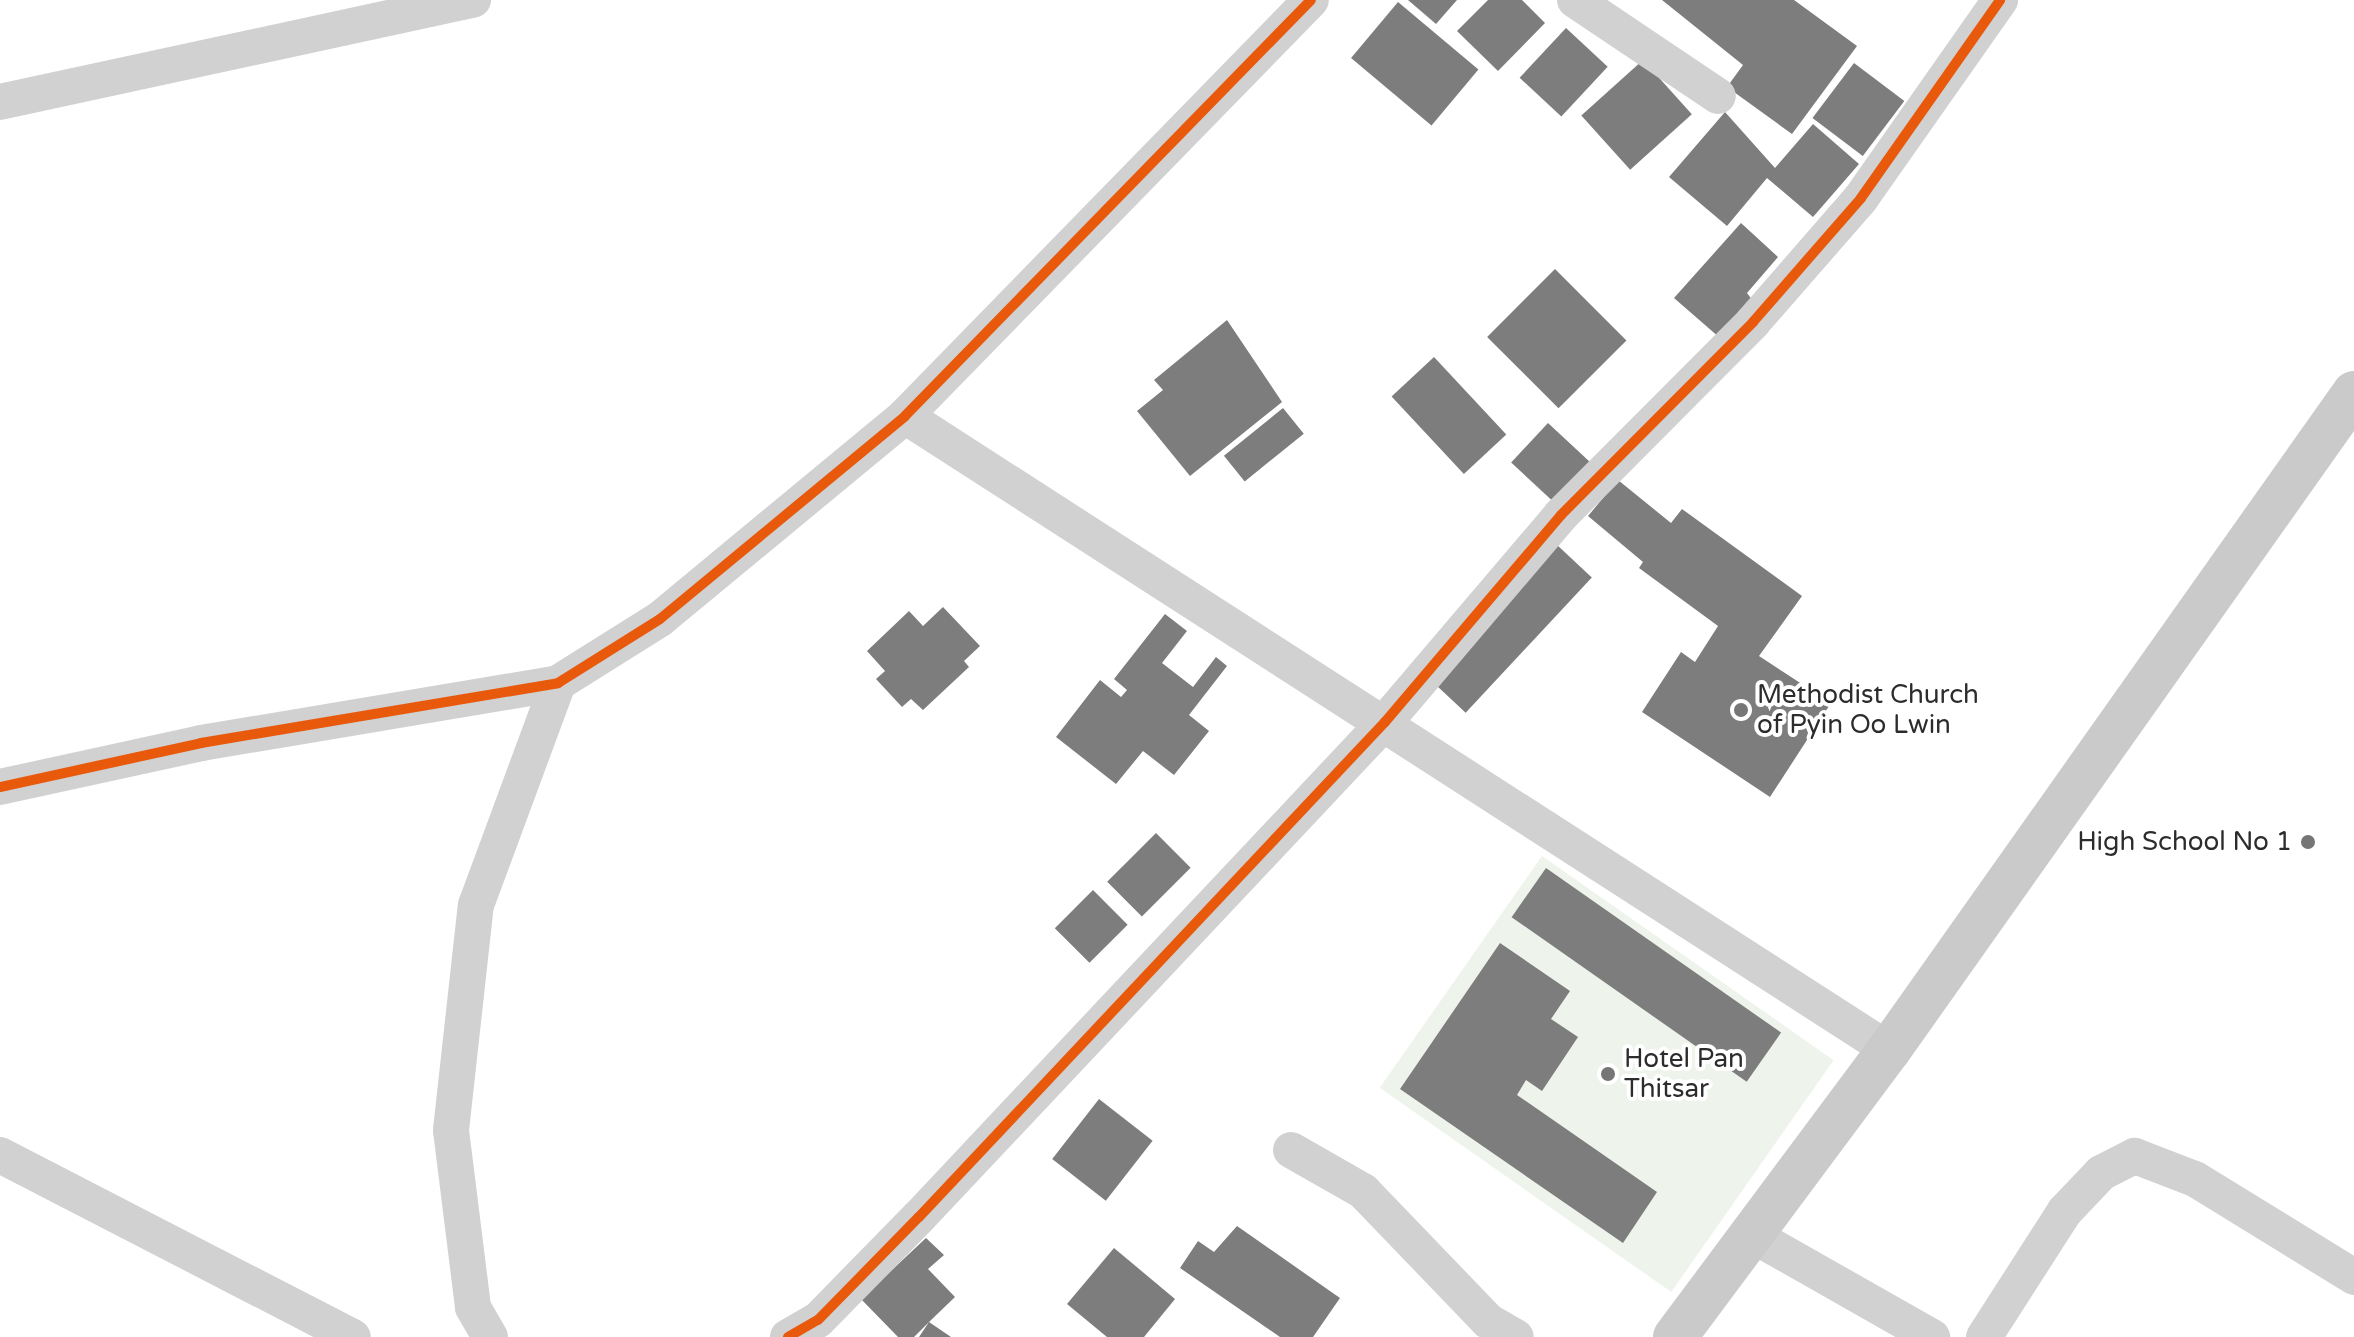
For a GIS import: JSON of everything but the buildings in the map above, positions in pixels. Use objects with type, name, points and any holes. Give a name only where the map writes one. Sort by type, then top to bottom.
[{"type":"street","points":[[0,102],[473,0]]},
{"type":"street","points":[[0,787],[201,743],[558,683],[660,619],[905,416],[1311,0]]},
{"type":"street","points":[[1575,0],[1718,96]]},
{"type":"street","points":[[788,1337],[818,1320],[919,1217],[1385,722],[1561,515],[1753,322],[1861,198],[2000,0]]},
{"type":"street","points":[[1675,1337],[1754,1236],[1889,1050],[2354,393]]},
{"type":"street","points":[[905,416],[1385,722],[1889,1050]]},
{"type":"street","points":[[490,1337],[473,1307],[451,1130],[476,905],[558,683]]},
{"type":"street","points":[[1291,1150],[1363,1191],[1488,1321],[1516,1337]]},
{"type":"street","points":[[0,1155],[353,1337]]},
{"type":"street","points":[[1984,1337],[2065,1211],[2101,1173],[2135,1156],[2195,1179],[2354,1277]]},
{"type":"street","points":[[1754,1236],[1932,1337]]},
{"type":"shaded area","name":"Hotel Pan Thitsar","points":[[1542,856],[1834,1060],[1671,1292],[1380,1088]]},
{"type":"cycle path","points":[[0,787],[201,743],[558,683],[660,619],[905,416],[1311,0]]},
{"type":"cycle path","points":[[788,1337],[818,1320],[919,1217],[1385,722],[1561,515],[1753,322],[1861,198],[2000,0]]},
{"type":"place","name":"Methodist Church of Pyin Oo Lwin","points":[[1741,710]]},
{"type":"place","name":"High School No 1","points":[[2308,842]]},
{"type":"place","name":"Hotel Pan Thitsar","points":[[1608,1074]]}]
